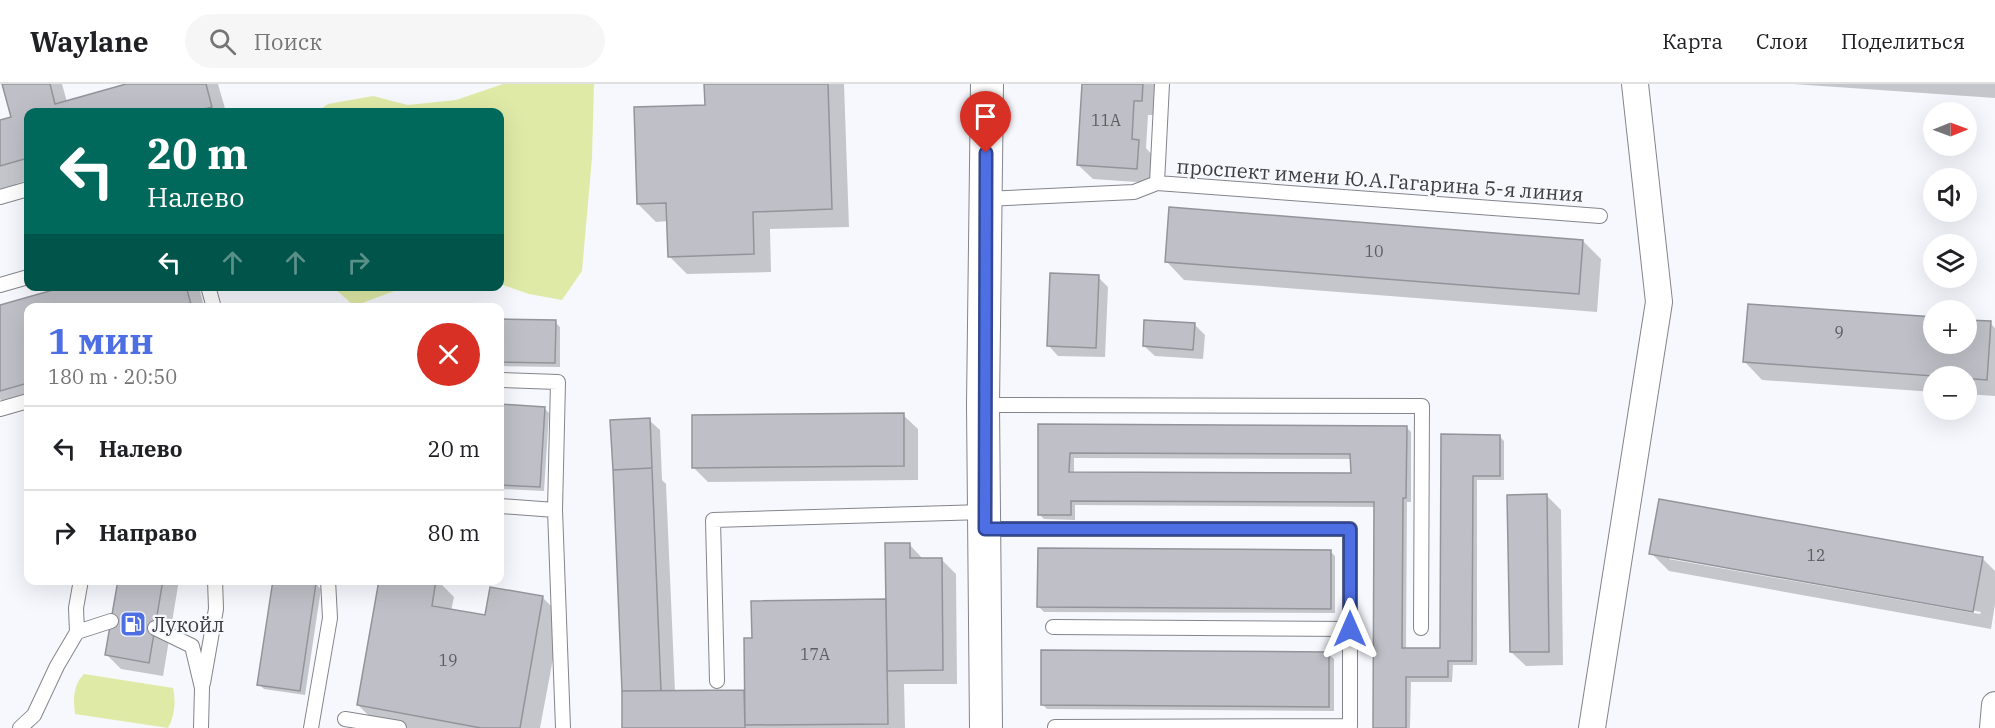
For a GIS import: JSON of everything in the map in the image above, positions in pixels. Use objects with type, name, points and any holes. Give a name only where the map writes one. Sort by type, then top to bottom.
[{"type":"street","points":[[986,728],[983,405],[987,84]]},
{"type":"street","points":[[1592,728],[1659,302],[1635,84]]},
{"type":"street","points":[[1993,728],[1995,705]]},
{"type":"lane","name":"проспект имени Ю.А.Гагарина 5-я линия","points":[[1157,183],[1162,84]]},
{"type":"lane","name":"проспект имени Ю.А.Гагарина 5-я линия","points":[[985,199],[1134,192],[1157,183],[1600,216]]},
{"type":"lane","points":[[0,197],[24,190]]},
{"type":"lane","points":[[0,285],[24,278]]},
{"type":"lane","points":[[504,380],[558,382],[555,510],[563,728]]},
{"type":"lane","points":[[0,409],[24,402]]},
{"type":"lane","points":[[983,405],[1422,406],[1421,628]]},
{"type":"lane","points":[[504,506],[555,510]]},
{"type":"lane","points":[[717,681],[712,520],[984,521],[1350,529],[1350,726],[1055,727]]},
{"type":"lane","points":[[20,728],[34,715],[77,632],[76,608],[80,585]]},
{"type":"lane","points":[[201,728],[202,688],[216,609],[215,585]]},
{"type":"lane","points":[[311,728],[330,618],[328,585]]},
{"type":"lane","points":[[77,632],[111,621]]},
{"type":"lane","points":[[1053,627],[1350,629]]},
{"type":"lane","points":[[155,628],[192,646],[202,688]]},
{"type":"lane","points":[[345,719],[399,728]]},
{"type":"green space","points":[[503,84],[594,84],[592,158],[582,271],[562,300],[529,294],[504,285],[504,108],[322,108],[328,104],[373,96],[408,105],[456,100]]},
{"type":"green space","points":[[337,291],[394,291],[362,303],[351,303]]},
{"type":"green space","points":[[84,674],[173,688],[174,708],[168,728],[75,714],[75,692]]},
{"type":"building","points":[[2,84],[50,84],[55,104],[126,84],[206,84],[212,107],[24,108],[24,159],[0,166],[0,120],[11,117]]},
{"type":"building","points":[[704,84],[828,84],[832,209],[753,212],[754,254],[668,257],[666,203],[637,204],[634,107],[705,105]]},
{"type":"building","points":[[1082,84],[1143,84],[1142,101],[1134,101],[1132,139],[1139,140],[1137,169],[1077,165]]},
{"type":"building","points":[[1169,207],[1583,240],[1579,294],[1165,262]]},
{"type":"building","points":[[1050,273],[1099,275],[1096,348],[1047,346]]},
{"type":"building","points":[[49,291],[187,291],[191,303],[24,303],[24,384],[0,391],[0,305]]},
{"type":"building","points":[[1748,304],[1923,316],[1923,354],[1977,354],[1977,320],[1991,321],[1987,380],[1977,379],[1977,366],[1923,366],[1923,375],[1743,362]]},
{"type":"building","points":[[504,319],[556,320],[555,363],[504,362]]},
{"type":"building","points":[[1144,320],[1195,323],[1193,350],[1143,346]]},
{"type":"building","points":[[504,404],[545,407],[540,487],[504,485]]},
{"type":"building","points":[[904,413],[904,466],[692,468],[692,415]]},
{"type":"building","points":[[650,418],[652,468],[613,470],[610,420]]},
{"type":"building","points":[[1038,424],[1407,426],[1406,498],[1403,498],[1402,648],[1440,648],[1441,434],[1500,435],[1500,476],[1473,476],[1472,661],[1448,661],[1448,677],[1406,677],[1406,728],[1373,728],[1374,502],[1071,501],[1071,515],[1038,515]],"holes":[[[1070,453],[1350,454],[1351,473],[1069,472]]]},
{"type":"building","points":[[652,468],[661,691],[622,691],[613,470]]},
{"type":"building","points":[[1547,494],[1549,652],[1510,652],[1507,495]]},
{"type":"building","points":[[1659,499],[1983,557],[1973,612],[1649,554]]},
{"type":"building","points":[[885,543],[910,543],[910,558],[942,558],[943,670],[887,671]]},
{"type":"building","points":[[1038,548],[1331,550],[1331,609],[1037,607]]},
{"type":"building","name":"Лукойл","points":[[117,585],[162,585],[149,663],[105,655]]},
{"type":"building","points":[[272,585],[316,585],[300,691],[257,685]]},
{"type":"building","points":[[378,585],[435,585],[432,606],[485,615],[490,587],[543,596],[520,728],[481,728],[357,705]]},
{"type":"building","points":[[886,599],[888,724],[745,725],[744,638],[752,638],[751,601]]},
{"type":"building","points":[[1041,650],[1329,652],[1329,707],[1041,705]]},
{"type":"building","points":[[744,690],[745,728],[622,728],[622,691]]},
{"type":"place","name":"Лукойл","points":[[133,624]]},
{"type":"route","points":[[986,153],[983,405],[985,529],[1350,529],[1350,629]]}]
